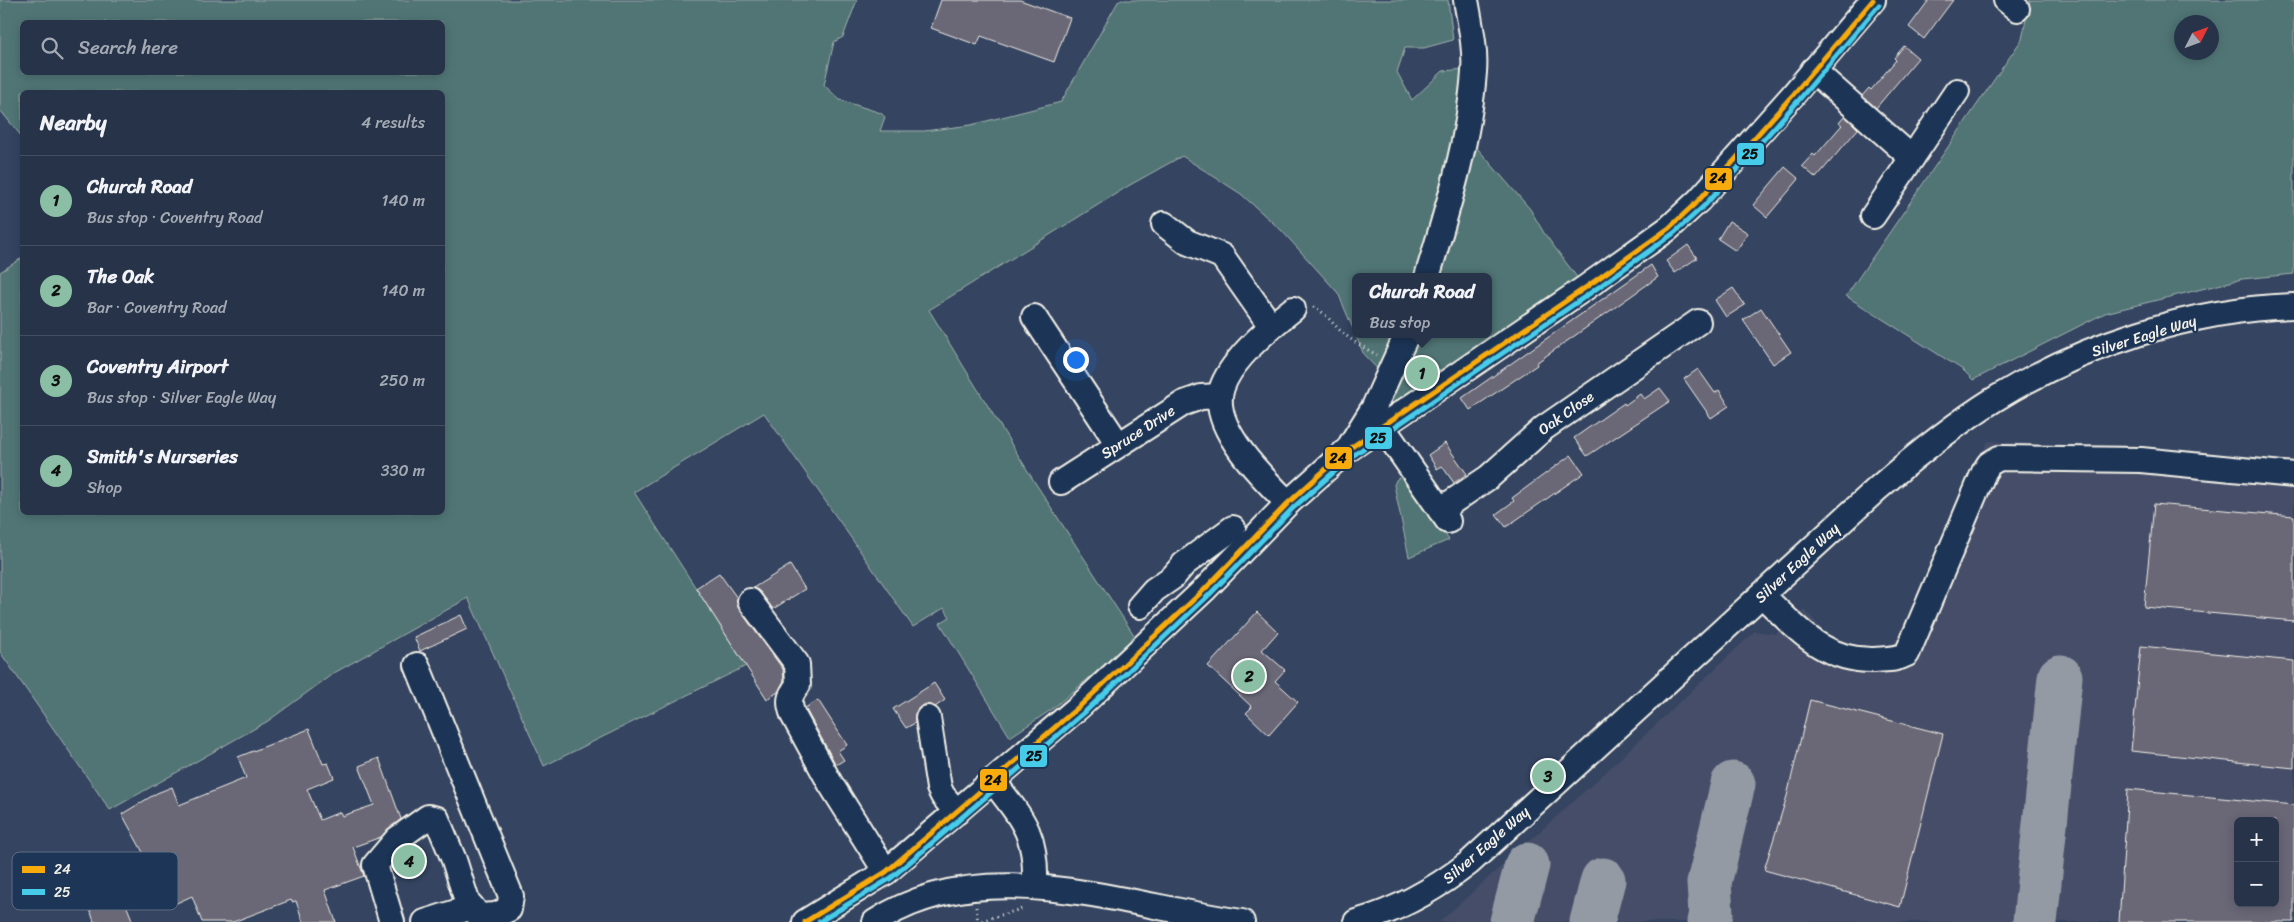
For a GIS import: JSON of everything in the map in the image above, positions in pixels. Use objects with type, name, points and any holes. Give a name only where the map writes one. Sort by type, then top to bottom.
[{"type":"street","points":[[1428,273],[1465,134],[1475,70],[1471,26],[1466,0]]},
{"type":"street","points":[[805,922],[886,872],[993,782],[1095,693],[1192,601],[1288,503],[1346,451],[1585,288],[1669,228],[1699,200],[1872,0]]},
{"type":"street","points":[[1813,70],[1912,158]]},
{"type":"street","points":[[1873,216],[1957,91]]},
{"type":"street","points":[[1164,224],[1187,242],[1222,256],[1271,326]]},
{"type":"street","name":"Silver Eagle Way","points":[[1356,922],[1392,910],[1422,896],[1469,863],[1912,459],[1944,433],[1995,399],[2036,376],[2135,335],[2179,323],[2236,311],[2294,306]]},
{"type":"street","points":[[1288,503],[1264,479],[1232,436],[1223,415],[1220,396],[1231,370],[1271,326],[1293,309]]},
{"type":"street","points":[[1034,317],[1118,444]]},
{"type":"street","name":"Oak Close","points":[[1382,426],[1444,516],[1544,428],[1698,322]]},
{"type":"street","points":[[1346,451],[1374,407],[1405,338]]},
{"type":"street","name":"Spruce Drive","points":[[1061,482],[1184,402],[1201,397],[1220,396]]},
{"type":"street","points":[[1762,594],[1809,640],[1834,654],[1857,660],[1897,659],[1907,654],[1984,472],[1989,464],[1999,458],[2141,460],[2294,475]]},
{"type":"street","points":[[1140,606],[1154,590],[1173,577],[1184,564],[1233,528]]},
{"type":"street","points":[[1173,577],[1192,601]]},
{"type":"street","points":[[750,601],[797,664],[798,685],[791,693],[789,704],[793,715],[830,783],[886,872]]},
{"type":"street","points":[[395,922],[375,865],[403,834],[428,816],[437,819],[454,860],[467,901],[479,916],[496,915],[509,909],[512,896],[418,665]]},
{"type":"street","points":[[928,718],[939,788],[943,796],[957,812]]},
{"type":"street","points":[[993,782],[1028,830],[1034,848],[1032,897]]},
{"type":"street","points":[[875,922],[902,907],[953,890],[1032,897],[1242,922]]},
{"type":"street","points":[[425,922],[472,907]]},
{"type":"path","points":[[1293,309],[1301,306],[1321,310],[1352,340],[1394,364]]},
{"type":"path","points":[[977,922],[1032,897]]},
{"type":"shaded area","points":[[1988,441],[2205,454],[2294,466],[2294,922],[1439,922],[1597,780],[1755,631],[1776,634],[1804,609],[1824,632],[1861,648],[1893,646]]},
{"type":"green space","points":[[0,0],[857,0],[843,37],[834,42],[824,85],[840,100],[881,113],[885,117],[880,131],[924,131],[971,125],[1061,102],[1119,0],[1448,0],[1453,40],[1424,48],[1405,48],[1397,72],[1412,100],[1443,71],[1465,69],[1465,134],[1530,209],[1544,233],[1585,288],[1346,451],[1387,379],[1364,355],[1357,338],[1492,338],[1492,273],[1352,273],[1352,326],[1338,293],[1282,231],[1241,194],[1182,156],[1130,185],[929,310],[1034,481],[1136,638],[1051,710],[1010,737],[940,623],[950,617],[944,608],[913,627],[764,413],[634,492],[746,666],[544,766],[468,598],[334,673],[268,721],[110,810],[0,652],[0,272],[20,259],[20,515],[445,515],[445,90],[20,90],[20,135],[0,110]]},
{"type":"green space","points":[[2030,0],[2294,0],[2294,274],[2242,279],[2105,313],[1973,380],[1963,370],[1846,296],[2022,39]]},
{"type":"green space","points":[[1400,477],[1408,480],[1449,540],[1409,557],[1394,485]]},
{"type":"building","points":[[941,0],[1020,0],[1070,18],[1054,62],[981,36],[977,45],[931,28]]},
{"type":"building","points":[[1929,0],[1953,0],[1924,39],[1909,27]]},
{"type":"building","points":[[1904,46],[1918,58],[1876,108],[1862,96],[1869,88],[1871,90],[1896,60],[1894,58]]},
{"type":"building","points":[[1845,116],[1858,129],[1816,178],[1802,166],[1813,154],[1815,156],[1842,125],[1839,123]]},
{"type":"building","points":[[1785,167],[1799,179],[1767,217],[1753,205]]},
{"type":"building","points":[[1729,221],[1748,233],[1736,251],[1718,239]]},
{"type":"building","points":[[1688,245],[1697,258],[1675,273],[1666,261]]},
{"type":"building","points":[[1651,265],[1658,277],[1536,363],[1537,365],[1470,410],[1462,398]]},
{"type":"building","points":[[1733,288],[1745,305],[1726,317],[1715,300]]},
{"type":"building","points":[[1761,308],[1791,352],[1773,364],[1743,320]]},
{"type":"building","points":[[1698,369],[1715,393],[1719,390],[1729,406],[1711,418],[1684,379]]},
{"type":"building","points":[[1660,388],[1670,401],[1587,456],[1574,438],[1624,403],[1625,405],[1640,394],[1644,399]]},
{"type":"building","points":[[1445,443],[1467,474],[1454,483],[1442,466],[1437,469],[1428,455]]},
{"type":"building","points":[[1571,455],[1584,473],[1506,527],[1496,514],[1514,501],[1512,498]]},
{"type":"building","points":[[2154,504],[2294,516],[2294,621],[2144,607]]},
{"type":"building","points":[[790,565],[805,589],[773,609],[761,593],[753,588]]},
{"type":"building","points":[[719,573],[737,598],[739,609],[783,669],[784,681],[778,692],[767,699],[696,588]]},
{"type":"building","points":[[1257,612],[1278,632],[1262,650],[1285,670],[1275,681],[1298,702],[1269,735],[1246,713],[1252,707],[1208,666]]},
{"type":"building","points":[[461,615],[467,629],[420,651],[414,637]]},
{"type":"building","points":[[2141,646],[2294,661],[2294,768],[2131,751]]},
{"type":"building","points":[[934,683],[945,700],[935,707],[926,704],[920,707],[915,714],[915,723],[906,728],[893,709]]},
{"type":"building","points":[[818,700],[847,745],[838,751],[844,760],[836,765],[805,708]]},
{"type":"building","points":[[1810,700],[1943,734],[1900,907],[1764,870],[1787,796]]},
{"type":"building","points":[[309,729],[323,764],[328,763],[334,778],[307,789],[320,820],[340,812],[342,816],[374,805],[359,766],[379,758],[401,819],[381,837],[353,847],[364,876],[325,890],[336,922],[303,922],[296,901],[292,902],[291,900],[233,922],[202,922],[192,896],[178,902],[178,852],[143,852],[122,814],[157,793],[172,787],[179,805],[246,778],[238,757]]},
{"type":"building","points":[[2128,789],[2294,805],[2294,922],[2119,922]]},
{"type":"building","points":[[90,910],[128,910],[133,922],[94,922]]},
{"type":"taxiway","points":[[2035,922],[2060,677]]},
{"type":"taxiway","points":[[1709,922],[1711,913],[1709,883],[1733,784]]},
{"type":"taxiway","points":[[1512,922],[1527,865]]},
{"type":"taxiway","points":[[1592,922],[1603,880]]},
{"type":"transit line","name":"24","points":[[805,922],[886,872],[1081,705],[1205,589],[1288,503],[1346,451],[1585,288],[1669,228],[1699,200],[1792,96],[1873,0]]},
{"type":"transit line","name":"25","points":[[819,922],[891,878],[1086,711],[1210,594],[1293,508],[1351,457],[1589,294],[1674,233],[1705,205],[1798,101],[1879,5]]},
{"type":"place","name":"Church Road","points":[[1422,373]]},
{"type":"place","name":"The Oak","points":[[1249,676]]},
{"type":"place","name":"Coventry Airport","points":[[1548,776]]},
{"type":"place","name":"Smith's Nurseries","points":[[409,861]]}]
